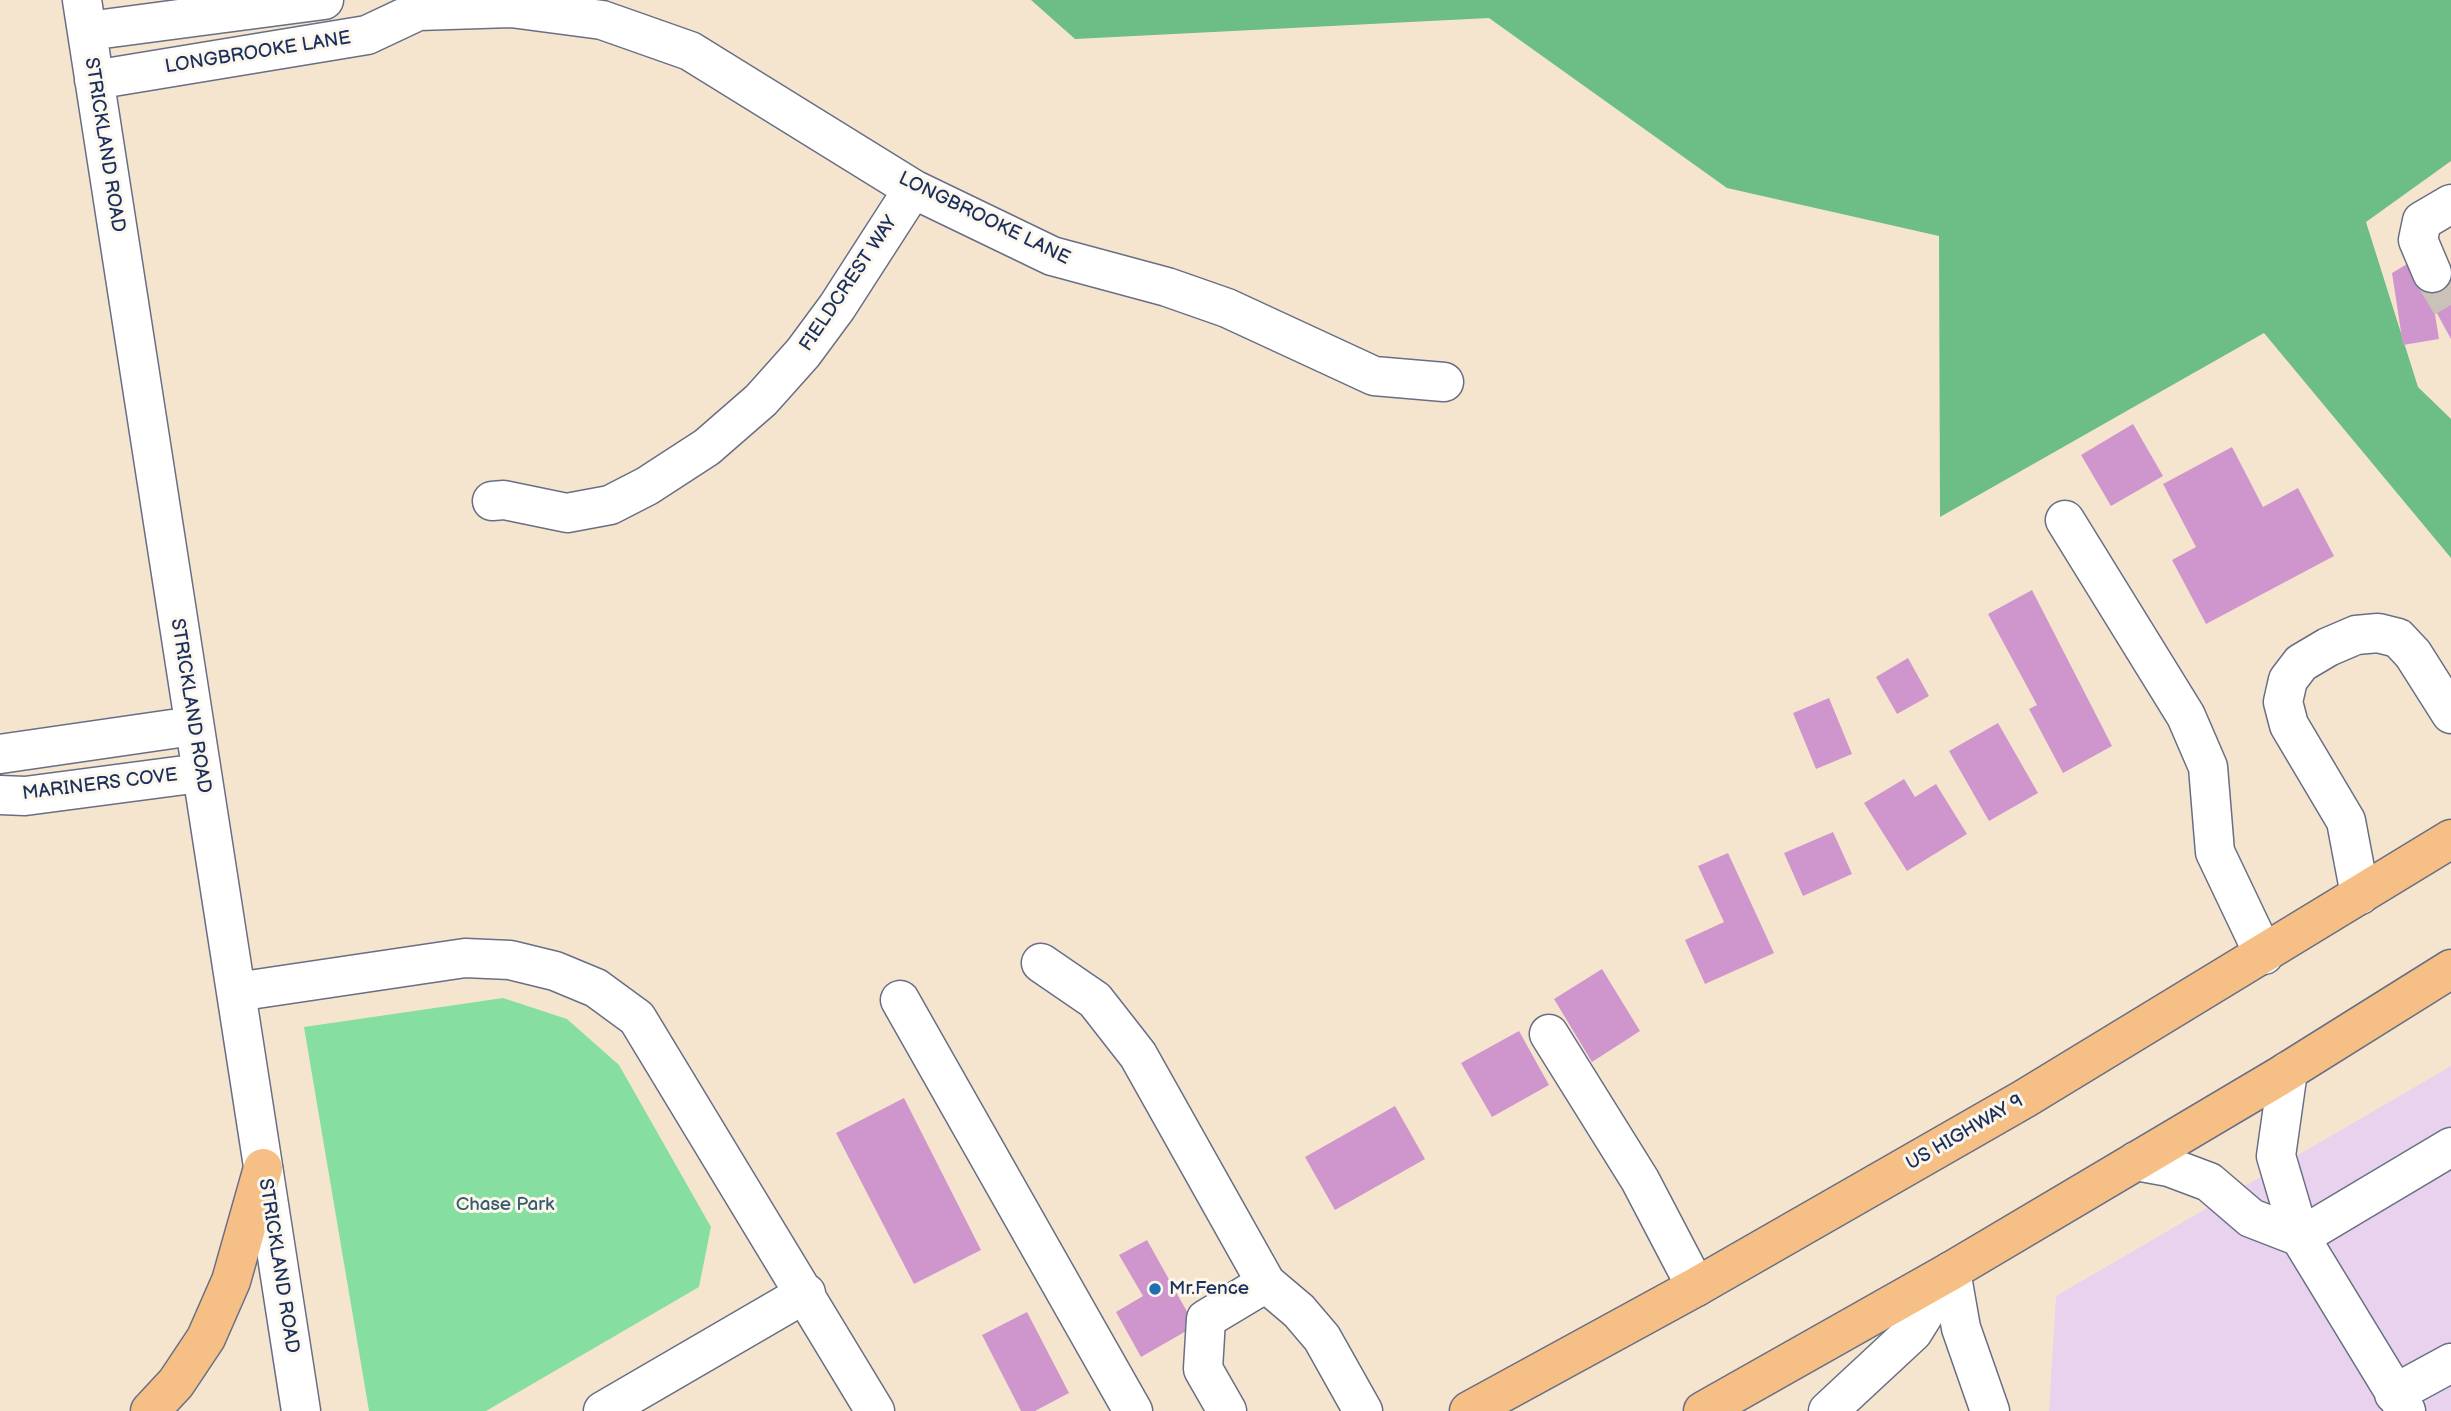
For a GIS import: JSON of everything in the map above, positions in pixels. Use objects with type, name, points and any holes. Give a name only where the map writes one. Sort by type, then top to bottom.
[{"type":"highway","name":"US HIGHWAY 9","points":[[1469,1411],[1696,1287],[2024,1099],[2264,956],[2451,839]]},
{"type":"highway","points":[[1703,1411],[1951,1271],[2288,1071],[2451,970]]},
{"type":"highway","points":[[150,1411],[176,1383],[206,1338],[231,1281],[262,1168]]},
{"type":"street","points":[[85,16],[324,0]]},
{"type":"street","name":"LONGBROOKE LANE","points":[[94,80],[367,35],[406,4],[547,11],[602,20],[650,34],[722,68],[913,189],[1052,257],[1167,287],[1227,308],[1374,376],[1444,382]]},
{"type":"street","name":"STRICKLAND ROAD","points":[[85,16],[200,773],[301,1411]]},
{"type":"street","name":"FIELDCREST WAY","points":[[492,501],[505,500],[567,513],[610,505],[647,486],[706,447],[761,400],[803,353],[837,307],[913,189]]},
{"type":"street","points":[[2432,273],[2418,240],[2422,221],[2451,204]]},
{"type":"street","points":[[2065,520],[2186,716],[2208,767],[2214,852],[2264,956]]},
{"type":"street","points":[[2360,895],[2346,821],[2289,725],[2283,702],[2288,680],[2301,663],[2328,647],[2356,635],[2378,633],[2398,638],[2413,654],[2451,714]]},
{"type":"street","points":[[0,754],[193,726]]},
{"type":"street","name":"MARINERS COVE","points":[[0,795],[25,796],[200,773]]},
{"type":"street","points":[[236,992],[465,958],[510,960],[555,971],[596,988],[637,1018],[806,1293],[875,1411]]},
{"type":"street","points":[[1041,963],[1096,1000],[1138,1055],[1266,1283],[1299,1311],[1322,1338],[1363,1411]]},
{"type":"street","points":[[900,1000],[1133,1411]]},
{"type":"street","points":[[1549,1034],[1640,1180],[1696,1287]]},
{"type":"street","points":[[2288,1071],[2276,1156],[2300,1237],[2400,1403],[2451,1363]]},
{"type":"street","points":[[2300,1237],[2451,1147]]},
{"type":"street","points":[[2136,1161],[2169,1167],[2209,1182],[2251,1219],[2300,1237]]},
{"type":"street","points":[[1828,1411],[1913,1332],[1951,1271]]},
{"type":"street","points":[[1951,1271],[1961,1328],[1990,1411]]},
{"type":"street","points":[[1227,1411],[1203,1368],[1206,1320],[1266,1283]]},
{"type":"street","points":[[603,1411],[806,1293]]},
{"type":"shaded area","points":[[2451,1066],[2451,1411],[2049,1411],[2056,1296]]},
{"type":"green space","points":[[1031,0],[2451,0],[2451,161],[2366,222],[2418,387],[2451,419],[2451,558],[2264,333],[1940,517],[1939,236],[1727,188],[1489,18],[1075,39]]},
{"type":"green space","name":"Chase Park","points":[[503,998],[567,1019],[619,1065],[711,1227],[699,1287],[486,1411],[369,1411],[304,1027]]},
{"type":"building","points":[[2422,212],[2441,277],[2451,276],[2451,339],[2434,308],[2439,339],[2403,345],[2392,273],[2407,264],[2401,224]]},
{"type":"building","points":[[2133,424],[2163,476],[2111,506],[2081,455]]},
{"type":"building","points":[[2232,447],[2263,507],[2298,488],[2334,556],[2206,624],[2172,560],[2196,547],[2163,484]]},
{"type":"building","points":[[2032,590],[2112,746],[2063,773],[2029,709],[2037,705],[1988,614]]},
{"type":"building","points":[[1908,658],[1929,696],[1897,714],[1876,677]]},
{"type":"building","points":[[1829,698],[1852,754],[1816,769],[1793,713]]},
{"type":"building","points":[[1998,723],[2038,793],[1989,821],[1949,751]]},
{"type":"building","points":[[1904,779],[1915,797],[1936,784],[1967,834],[1907,871],[1864,803]]},
{"type":"building","points":[[1833,832],[1852,874],[1803,896],[1784,853]]},
{"type":"building","points":[[1728,853],[1774,953],[1705,984],[1685,940],[1724,922],[1698,866]]},
{"type":"building","points":[[1602,969],[1640,1031],[1592,1062],[1554,999]]},
{"type":"building","points":[[1519,1031],[1549,1085],[1492,1117],[1461,1063]]},
{"type":"building","points":[[904,1098],[981,1250],[914,1284],[836,1133]]},
{"type":"building","points":[[1395,1106],[1425,1159],[1335,1210],[1305,1157]]},
{"type":"building","points":[[1147,1240],[1195,1326],[1141,1357],[1116,1312],[1143,1296],[1119,1255]]},
{"type":"building","points":[[1027,1312],[1069,1393],[1035,1411],[1021,1411],[982,1335]]},
{"type":"tunnel","points":[[2432,273],[2451,305]]},
{"type":"place","name":"Mr.Fence","points":[[1155,1289]]}]
